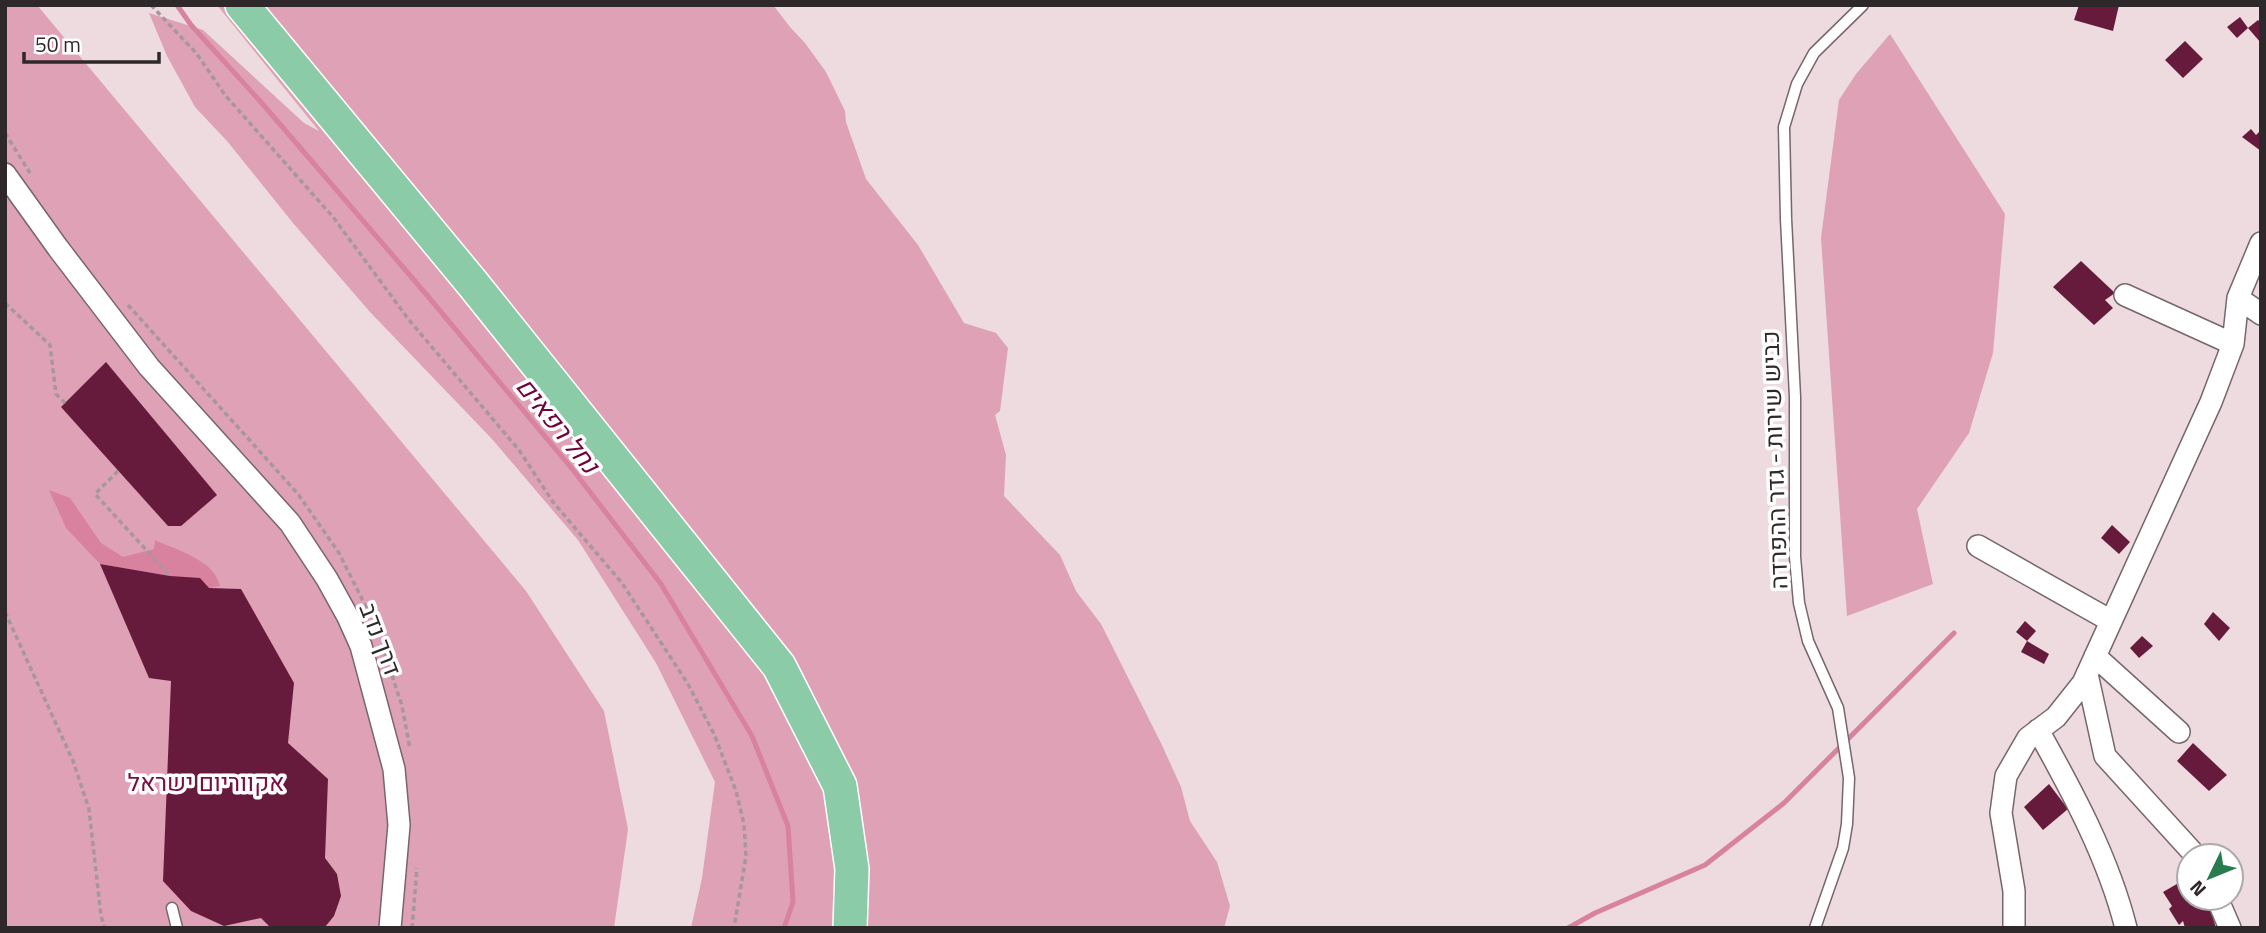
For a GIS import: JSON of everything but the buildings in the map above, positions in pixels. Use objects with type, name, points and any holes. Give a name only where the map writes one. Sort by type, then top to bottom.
[{"type":"main road","points":[[242,5],[474,284],[779,666],[840,786],[852,869],[850,928]]},
{"type":"street","name":"דרך נדב","points":[[5,174],[58,248],[162,382],[290,523],[348,617],[361,646],[394,769],[399,825],[390,928]]},
{"type":"street","points":[[2014,928],[2014,891],[2001,813],[2006,776],[2028,738],[2056,717],[2083,683],[2211,402],[2233,345],[2238,298],[2261,243]]},
{"type":"street","points":[[2125,295],[2233,345]]},
{"type":"street","points":[[2238,298],[2261,314]]},
{"type":"street","points":[[1978,546],[2111,621]]},
{"type":"street","points":[[2091,665],[2179,732]]},
{"type":"street","points":[[2091,665],[2105,757],[2183,842]]},
{"type":"street","points":[[2038,730],[2085,816],[2120,905],[2126,928]]},
{"type":"lane","name":"כביש שירות - גדר ההפרדה","points":[[1815,928],[1843,848],[1849,778],[1838,708],[1808,641],[1799,603],[1796,557],[1795,397],[1784,127],[1797,84],[1814,53],[1863,5]]},
{"type":"lane","points":[[172,908],[177,928]]},
{"type":"path","points":[[151,5],[197,54],[225,95],[333,217],[409,320],[519,450],[552,502],[622,583],[688,684],[714,734],[736,791],[744,824],[746,856],[734,928]]},
{"type":"path","points":[[5,303],[50,345],[56,394],[65,403]]},
{"type":"path","points":[[118,471],[95,494],[170,576]]},
{"type":"path","points":[[5,611],[77,773],[89,809],[105,928]]},
{"type":"green space","name":"אקווריום ישראל","points":[[5,5],[37,5],[526,591],[604,711],[628,829],[614,928],[5,928]]},
{"type":"green space","points":[[217,5],[773,5],[826,72],[845,111],[846,122],[866,179],[918,245],[964,323],[996,333],[1008,348],[1000,411],[995,415],[1006,455],[1004,496],[1060,555],[1076,591],[1101,624],[1181,787],[1190,821],[1217,862],[1230,906],[1224,928],[691,928],[702,878],[715,782],[656,663],[578,540],[492,439],[370,312],[227,141],[195,107],[167,56],[149,13],[203,30],[304,123],[319,131]]},
{"type":"green space","points":[[1890,34],[2005,214],[1993,353],[1969,433],[1917,509],[1933,584],[1847,616],[1821,238],[1839,100],[1856,74]]},
{"type":"shaded area","points":[[49,490],[70,498],[101,543],[123,557],[154,549],[155,540],[203,563],[217,577],[220,586],[209,588],[170,576],[100,564],[66,528]]},
{"type":"waterway","name":"נחל רפאים","points":[[177,5],[191,25],[426,294],[573,470],[661,584],[752,736],[788,826],[793,902],[784,928]]},
{"type":"waterway","points":[[1568,928],[1595,913],[1705,865],[1784,803],[1954,633]]}]
